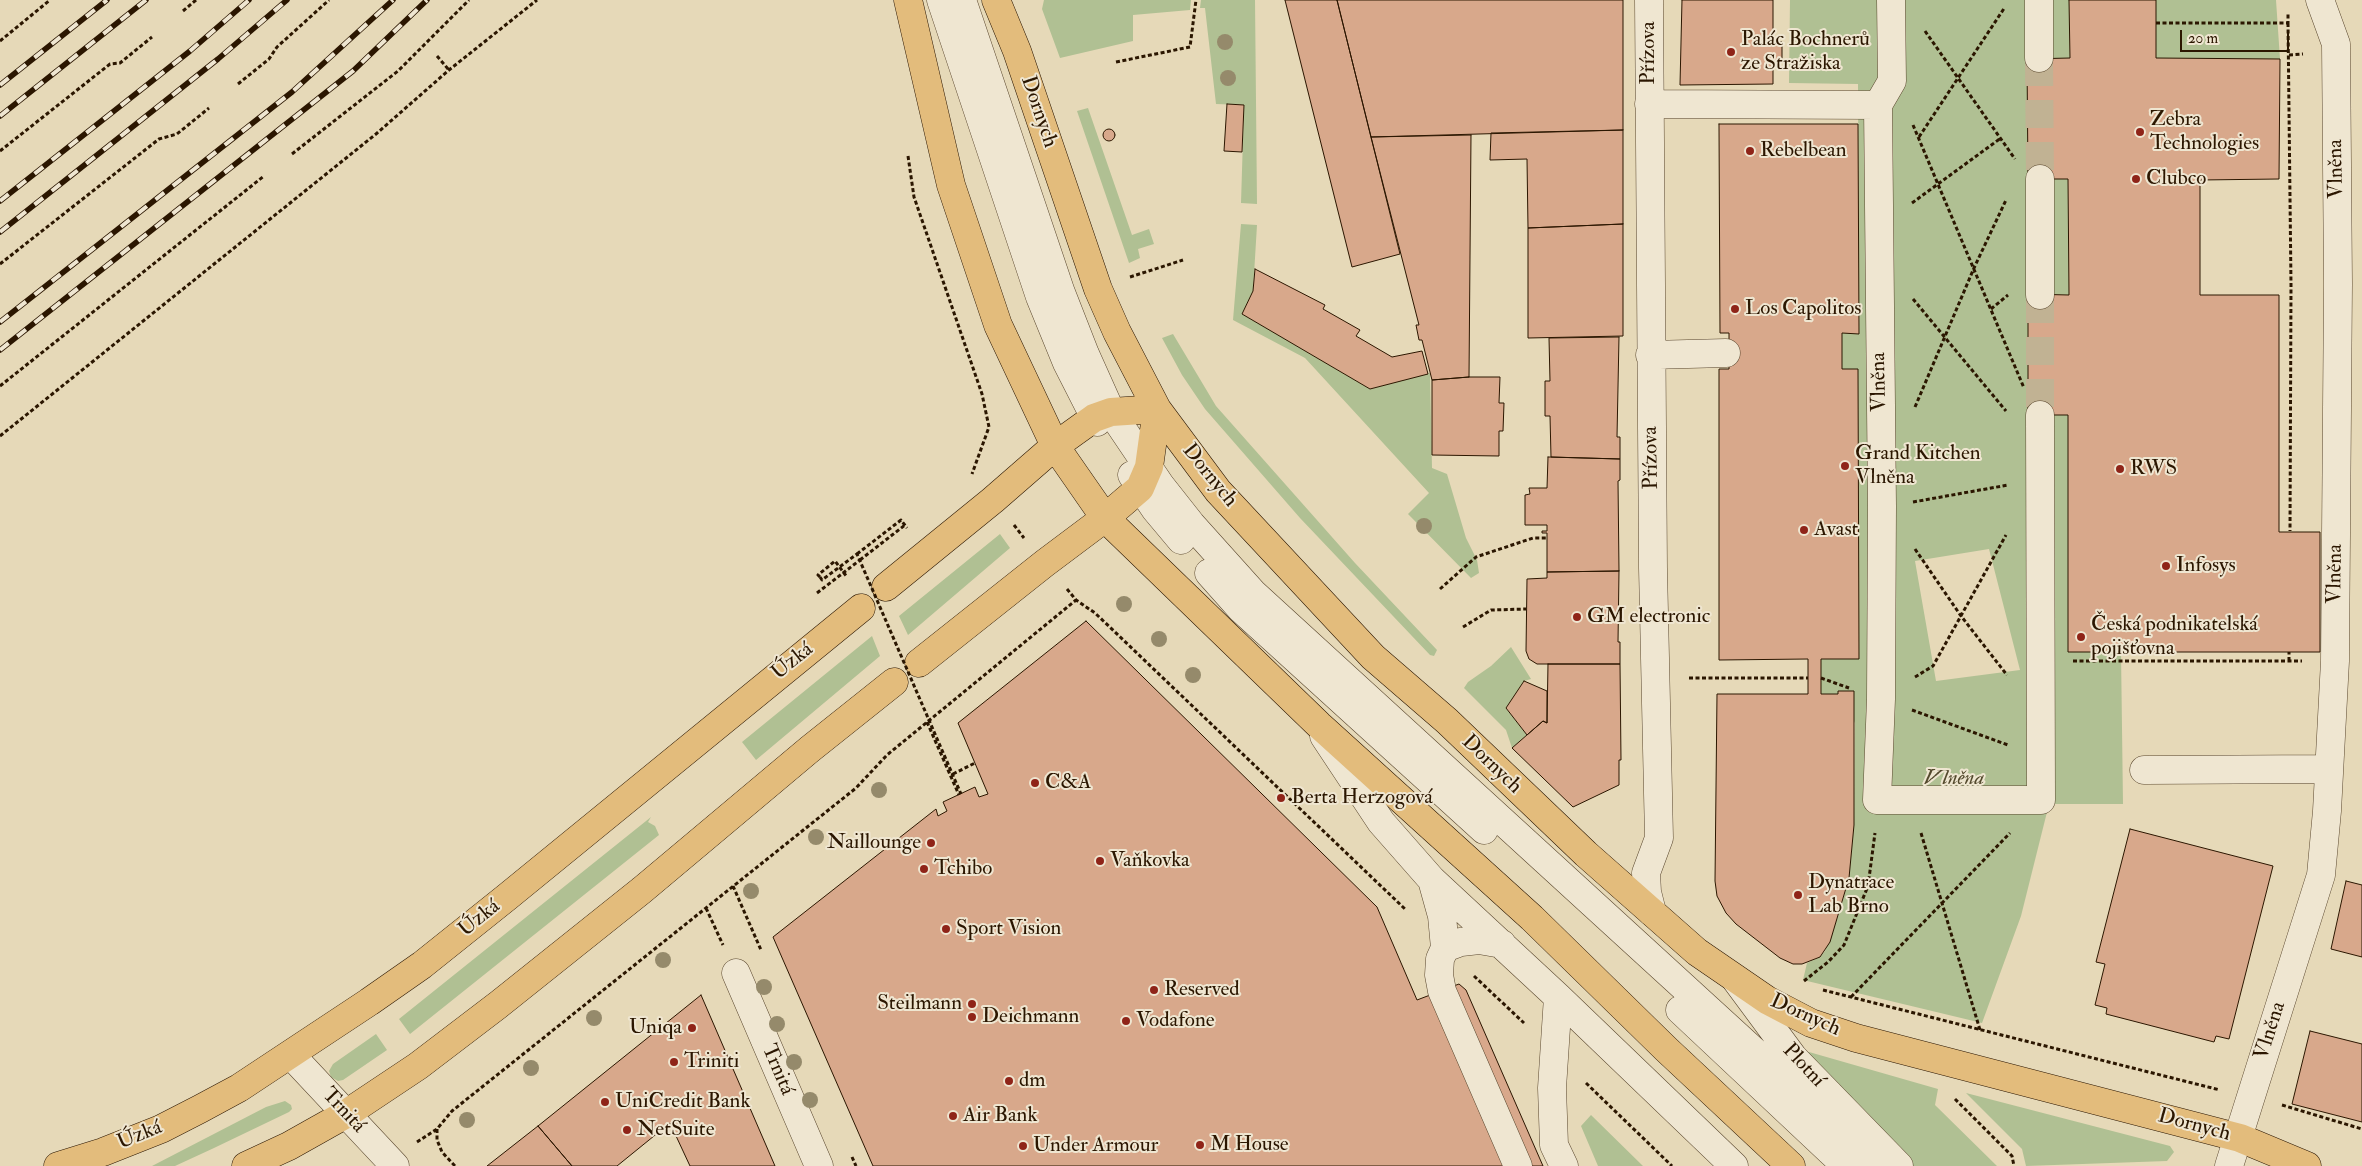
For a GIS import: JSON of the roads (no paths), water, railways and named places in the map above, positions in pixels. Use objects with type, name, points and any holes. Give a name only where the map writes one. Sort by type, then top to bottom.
[{"type":"main road","points":[[908,0],[951,185],[998,325],[1055,446],[1106,518],[1312,717],[1532,918],[1666,1049],[1791,1166]]},
{"type":"main road","name":"Dornych","points":[[996,0],[1017,51],[1098,289],[1117,332],[1157,409],[1218,491],[1373,656],[1447,721],[1543,815],[1652,912],[1697,952],[1736,980],[1811,1023],[1847,1036],[2240,1138],[2307,1166]]},
{"type":"main road","points":[[886,587],[993,500],[1055,446],[1103,415],[1157,409],[1144,478],[1106,518],[1045,563],[919,663]]},
{"type":"main road","name":"Úzká","points":[[58,1166],[103,1152],[161,1129],[239,1088],[291,1055],[422,965],[861,608]]},
{"type":"main road","points":[[246,1166],[289,1146],[346,1114],[418,1066],[498,1005],[894,682]]},
{"type":"street","points":[[941,0],[1040,297],[1067,363],[1202,566],[1241,609],[1635,968],[1846,1166]]},
{"type":"street","points":[[962,0],[1103,415]]},
{"type":"street","name":"Přízova","points":[[1650,0],[1650,355],[1659,838],[1646,873],[1647,892],[1652,912]]},
{"type":"street","points":[[1649,104],[1878,105],[1892,81],[1891,0]]},
{"type":"street","points":[[2039,0],[2039,58]]},
{"type":"street","name":"Vlněna","points":[[2229,1166],[2240,1138],[2250,1096],[2320,875],[2329,769],[2335,660],[2338,284],[2336,44],[2320,0]]},
{"type":"street","name":"Vlněna","points":[[1878,105],[1882,507],[1881,699],[1877,800],[2042,800],[2040,415]]},
{"type":"street","points":[[2040,182],[2040,295]]},
{"type":"street","points":[[1650,355],[1726,353]]},
{"type":"street","points":[[1144,478],[1191,524],[1254,594],[1779,1074],[1881,1159]]},
{"type":"street","points":[[1312,717],[1382,822],[1432,880],[1558,997],[1734,1166]]},
{"type":"street","points":[[2144,770],[2329,769]]},
{"type":"street","points":[[1432,880],[1442,916],[1445,948],[1440,959],[1439,975],[1442,990],[1518,1166]]},
{"type":"street","points":[[1445,948],[1461,942],[1479,940],[1502,944]]},
{"type":"street","name":"Trnitá","points":[[736,973],[819,1166]]},
{"type":"street","name":"Plotní","points":[[1736,980],[1792,1057],[1881,1159],[1899,1166]]},
{"type":"street","points":[[1558,997],[1552,1088],[1554,1145],[1564,1166]]},
{"type":"street","name":"Trnitá","points":[[291,1055],[395,1166]]},
{"type":"tunnel","points":[[2039,58],[2040,179]]},
{"type":"tunnel","points":[[2040,295],[2040,415]]},
{"type":"railway","points":[[0,85],[107,0]]},
{"type":"railway","points":[[0,116],[146,0]]},
{"type":"railway","points":[[0,201],[190,51],[249,0]]},
{"type":"railway","points":[[0,232],[218,59],[287,0]]},
{"type":"railway","points":[[0,322],[292,92],[393,0]]},
{"type":"railway","points":[[0,350],[353,71],[427,0]]},
{"type":"place","name":"Palác Bochnerů ze Stražiska","points":[[1731,52]]},
{"type":"place","name":"Zebra Technologies","points":[[2140,132]]},
{"type":"place","name":"Rebelbean","points":[[1750,151]]},
{"type":"place","name":"Clubco","points":[[2136,179]]},
{"type":"place","name":"Los Capolitos","points":[[1735,309]]},
{"type":"place","name":"Grand Kitchen Vlněna","points":[[1845,466]]},
{"type":"place","name":"RWS","points":[[2120,469]]},
{"type":"place","name":"Avast","points":[[1804,530]]},
{"type":"place","name":"Infosys","points":[[2166,566]]},
{"type":"place","name":"GM electronic","points":[[1577,617]]},
{"type":"place","name":"Česká podnikatelská pojišťovna","points":[[2081,637]]},
{"type":"place","name":"C&A","points":[[1035,783]]},
{"type":"place","name":"Berta Herzogová","points":[[1281,798]]},
{"type":"place","name":"Naillounge","points":[[931,843]]},
{"type":"place","name":"Vaňkovka","points":[[1100,861]]},
{"type":"place","name":"Tchibo","points":[[924,869]]},
{"type":"place","name":"Dynatrace Lab Brno","points":[[1798,895]]},
{"type":"place","name":"Sport Vision","points":[[946,929]]},
{"type":"place","name":"Reserved","points":[[1154,990]]},
{"type":"place","name":"Steilmann","points":[[972,1004]]},
{"type":"place","name":"Deichmann","points":[[972,1017]]},
{"type":"place","name":"Vodafone","points":[[1126,1021]]},
{"type":"place","name":"Uniqa","points":[[692,1028]]},
{"type":"place","name":"Triniti","points":[[674,1062]]},
{"type":"place","name":"dm","points":[[1009,1081]]},
{"type":"place","name":"UniCredit Bank","points":[[605,1102]]},
{"type":"place","name":"Air Bank","points":[[953,1116]]},
{"type":"place","name":"NetSuite","points":[[627,1130]]},
{"type":"place","name":"M House","points":[[1200,1145]]},
{"type":"place","name":"Under Armour","points":[[1023,1146]]}]
